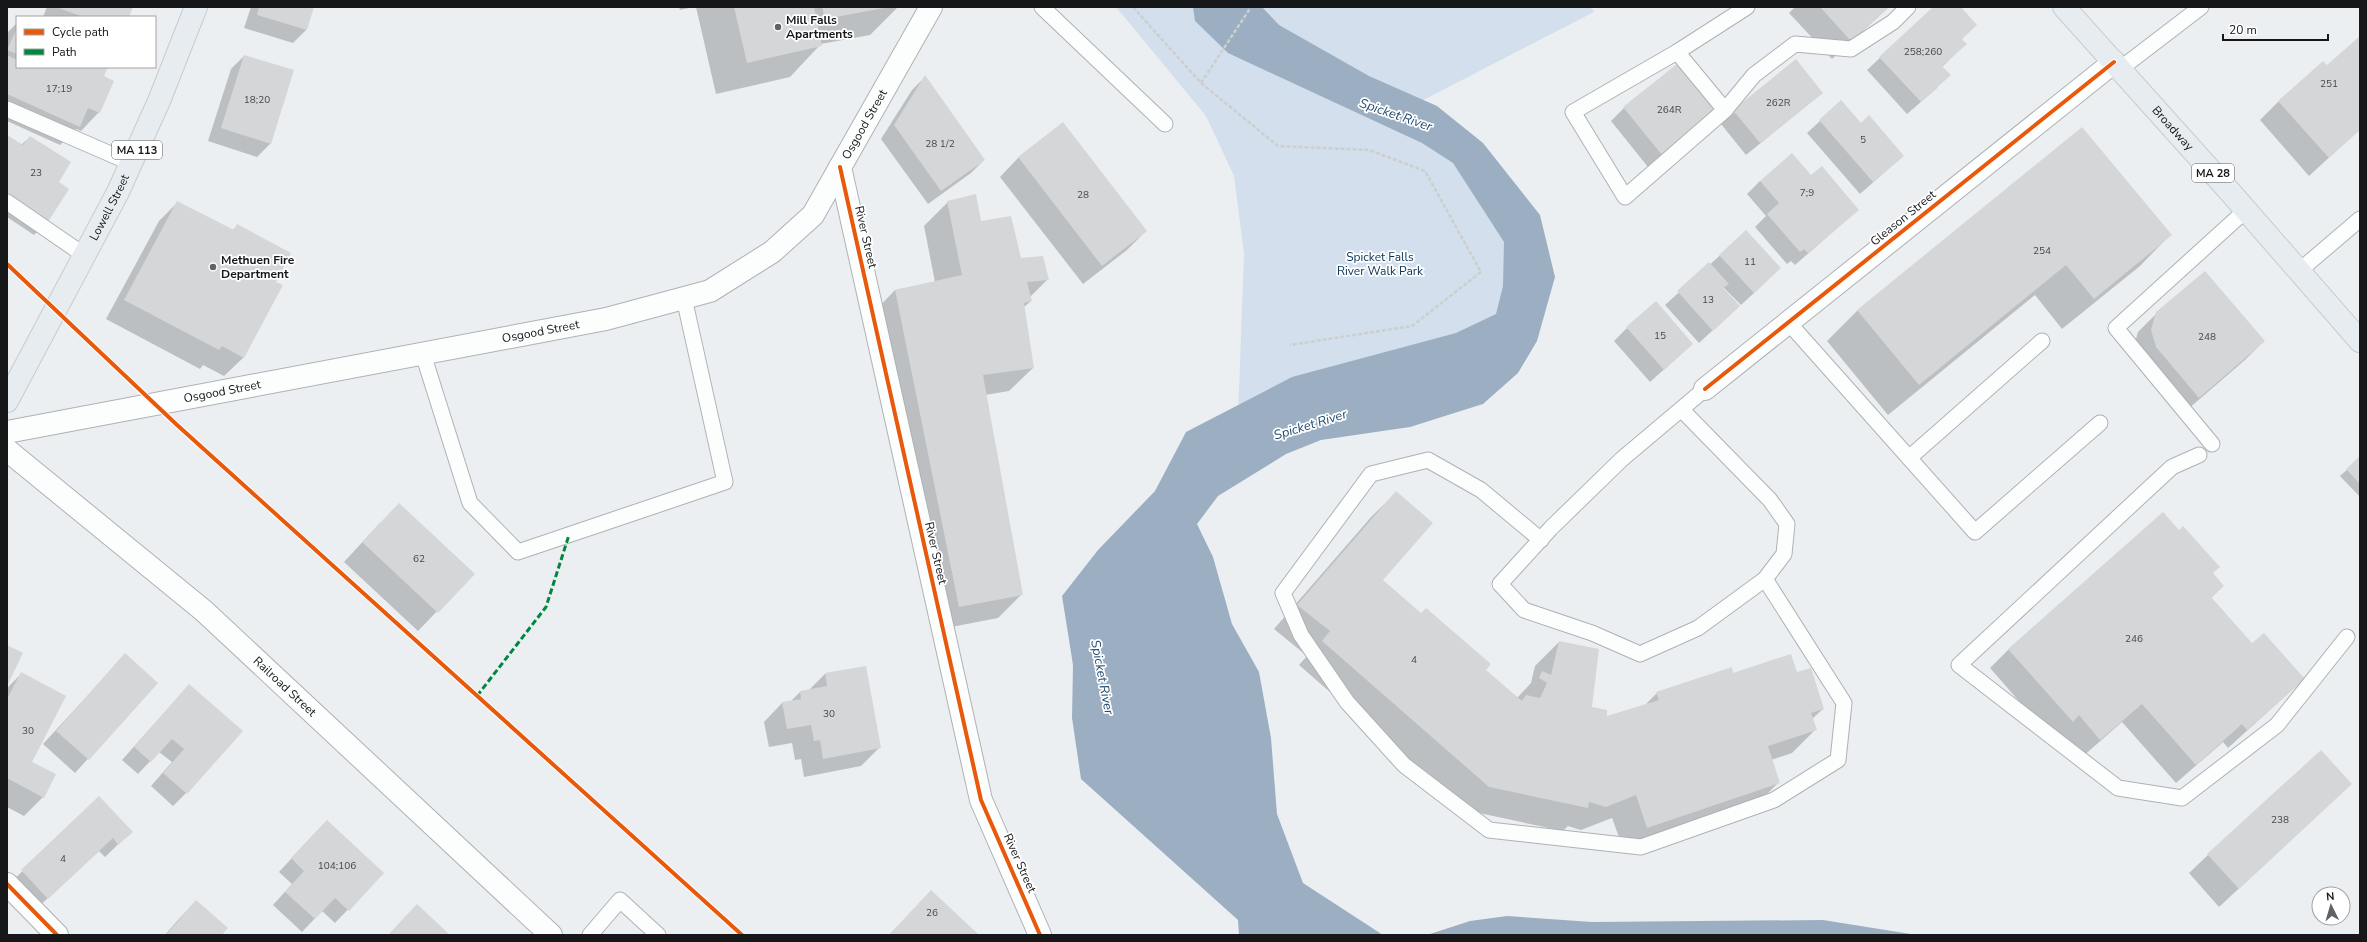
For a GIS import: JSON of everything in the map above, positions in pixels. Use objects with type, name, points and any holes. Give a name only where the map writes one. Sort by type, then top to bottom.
[{"type":"main road","name":"Lowell Street","points":[[7,401],[131,163],[159,101],[196,7]]},
{"type":"main road","name":"Osgood Street","points":[[7,432],[606,319],[710,291],[772,252],[813,216],[931,7]]},
{"type":"main road","name":"Broadway","points":[[2064,7],[2246,210],[2360,341]]},
{"type":"main road","name":"Gleason Street","points":[[1705,389],[1788,322],[2117,65]]},
{"type":"main road","name":"River Street","points":[[840,167],[981,800],[1040,935]]},
{"type":"main road","name":"Railroad Street","points":[[7,450],[204,611],[551,935]]},
{"type":"main road","points":[[7,884],[57,935]]},
{"type":"lane","points":[[1042,7],[1165,124]]},
{"type":"lane","points":[[1747,7],[1677,52],[1573,112],[1625,197],[1725,110],[1754,75],[1795,44],[1851,49],[1893,22],[1908,7]]},
{"type":"lane","points":[[2117,65],[2201,7]]},
{"type":"lane","points":[[1677,52],[1725,110]]},
{"type":"lane","points":[[7,109],[131,163]]},
{"type":"lane","points":[[7,202],[84,255]]},
{"type":"lane","points":[[2212,444],[2116,328],[2246,210]]},
{"type":"lane","points":[[2299,271],[2360,219]]},
{"type":"lane","points":[[423,354],[470,503],[518,552],[725,482],[684,298]]},
{"type":"lane","points":[[1788,322],[1975,532],[2100,423]]},
{"type":"lane","points":[[1909,458],[2042,341]]},
{"type":"lane","points":[[1681,409],[1770,500],[1787,524],[1784,554],[1765,579],[1698,628],[1640,654],[1592,633],[1524,610],[1500,584],[1622,458],[1705,389]]},
{"type":"lane","points":[[2199,455],[2172,467],[1959,665],[2118,788],[2182,798],[2277,725],[2346,637]]},
{"type":"lane","points":[[1541,540],[1481,490],[1428,460],[1371,474],[1283,593],[1301,634],[1347,702],[1404,765],[1489,830],[1641,847],[1774,800],[1838,760],[1844,703],[1765,579]]},
{"type":"lane","points":[[590,935],[620,900],[658,935]]},
{"type":"path","points":[[1133,7],[1201,83],[1278,146],[1369,150],[1425,171],[1481,272],[1412,326],[1290,345]]},
{"type":"path","points":[[1201,83],[1251,7]]},
{"type":"green space","name":"Spicket Falls River Walk Park","points":[[1116,7],[1591,7],[1594,12],[1406,109],[1522,220],[1514,344],[1238,417],[1244,254],[1234,176],[1206,116]]},
{"type":"water","name":"Spicket River","points":[[1193,7],[1262,7],[1279,25],[1369,76],[1437,106],[1483,143],[1540,215],[1555,277],[1537,341],[1518,373],[1483,404],[1410,427],[1321,440],[1286,454],[1218,496],[1197,524],[1213,557],[1232,624],[1259,672],[1271,738],[1277,814],[1303,883],[1383,935],[1239,935],[1238,920],[1081,779],[1072,718],[1073,665],[1062,596],[1098,550],[1155,491],[1186,432],[1292,377],[1456,333],[1496,314],[1503,286],[1504,242],[1453,163],[1422,143],[1228,53],[1195,21]]},
{"type":"water","points":[[1507,916],[1592,922],[1823,920],[1917,935],[1427,935],[1470,921]]},
{"type":"building","points":[[56,7],[133,7],[129,16],[80,16]]},
{"type":"building","points":[[259,7],[314,7],[307,30],[257,15]]},
{"type":"building","name":"Mill Falls Apartments","points":[[734,7],[814,7],[822,46],[747,63]]},
{"type":"building","points":[[822,7],[884,7],[884,8],[825,19]]},
{"type":"building","points":[[1820,7],[1889,7],[1851,41]]},
{"type":"building","points":[[1933,7],[1961,7],[1977,25],[1962,39],[1967,44],[1942,66],[1951,75],[1921,102],[1879,57]]},
{"type":"building","points":[[16,30],[16,54],[7,50]]},
{"type":"building","points":[[2360,36],[2360,130],[2329,158],[2278,101],[2323,61],[2327,65]]},
{"type":"building","points":[[7,55],[16,60],[16,68],[108,68],[104,76],[114,81],[100,113],[88,108],[80,127],[7,94]]},
{"type":"building","points":[[244,55],[294,70],[271,144],[221,128]]},
{"type":"building","points":[[1796,59],[1823,93],[1760,143],[1733,110]]},
{"type":"building","points":[[1677,64],[1715,111],[1662,155],[1623,107]]},
{"type":"building","points":[[925,75],[985,160],[941,191],[894,125]]},
{"type":"building","points":[[1841,100],[1861,123],[1869,115],[1904,156],[1873,182],[1819,120]]},
{"type":"building","points":[[1063,122],[1147,231],[1102,266],[1018,157]]},
{"type":"building","points":[[2082,127],[2172,235],[2094,299],[2066,265],[1919,385],[1857,310]]},
{"type":"building","points":[[7,135],[23,145],[30,136],[71,162],[59,182],[69,189],[48,222],[7,196]]},
{"type":"building","points":[[1792,153],[1811,175],[1822,166],[1859,210],[1808,253],[1804,249],[1800,252],[1767,214],[1779,203],[1760,181]]},
{"type":"building","points":[[976,194],[981,221],[1011,216],[1021,258],[1043,256],[1049,280],[1027,282],[1032,301],[1024,303],[1034,368],[983,375],[1023,595],[959,607],[895,290],[962,275],[947,201]]},
{"type":"building","name":"Methuen Fire Department","points":[[177,201],[234,230],[237,224],[291,253],[276,282],[283,285],[244,358],[222,346],[219,350],[124,300]]},
{"type":"building","points":[[1746,230],[1781,268],[1754,293],[1719,255]]},
{"type":"building","points":[[1709,262],[1729,284],[1723,288],[1740,306],[1713,331],[1677,291]]},
{"type":"building","points":[[2205,271],[2265,341],[2199,398],[2156,347],[2151,330],[2156,312]]},
{"type":"building","points":[[1656,301],[1693,344],[1664,370],[1626,327]]},
{"type":"building","points":[[2360,456],[2360,484],[2346,469]]},
{"type":"building","points":[[1396,491],[1433,523],[1383,580],[1421,613],[1426,608],[1491,664],[1486,670],[1522,701],[1526,695],[1540,698],[1547,683],[1539,678],[1542,671],[1551,675],[1559,641],[1599,649],[1592,707],[1607,710],[1607,716],[1659,700],[1656,692],[1732,667],[1733,673],[1791,654],[1797,672],[1811,668],[1824,709],[1811,713],[1817,730],[1768,746],[1780,783],[1647,828],[1636,795],[1606,807],[1589,802],[1588,808],[1489,787],[1322,641],[1330,631],[1297,605]]},
{"type":"building","points":[[399,503],[475,574],[438,613],[362,542]]},
{"type":"building","points":[[2163,512],[2179,530],[2183,526],[2220,567],[2213,573],[2224,586],[2211,597],[2252,643],[2264,633],[2305,679],[2247,730],[2242,724],[2196,765],[2142,704],[2100,740],[2079,715],[2073,722],[2008,649]]},
{"type":"building","points":[[7,645],[23,653],[7,686]]},
{"type":"building","points":[[125,653],[158,683],[89,760],[56,731]]},
{"type":"building","points":[[866,666],[881,748],[823,759],[820,740],[814,741],[811,725],[787,729],[782,702],[801,699],[800,691],[827,686],[825,673]]},
{"type":"building","points":[[21,672],[66,696],[32,762],[56,774],[44,798],[7,778],[7,699]]},
{"type":"building","points":[[189,684],[243,731],[187,794],[163,773],[184,749],[172,739],[151,762],[134,747]]},
{"type":"building","points":[[2321,750],[2352,784],[2239,889],[2207,854]]},
{"type":"building","points":[[99,796],[133,832],[118,845],[113,838],[48,899],[21,870]]},
{"type":"building","points":[[327,820],[384,873],[349,911],[335,898],[315,919],[285,892],[304,871],[291,858]]},
{"type":"building","points":[[931,890],[979,935],[889,935]]},
{"type":"building","points":[[196,900],[228,928],[223,933],[225,935],[166,935]]},
{"type":"building","points":[[417,904],[450,935],[388,935]]},
{"type":"marked path","points":[[477,696],[546,607],[569,535]]},
{"type":"cycle path","points":[[1705,389],[2114,62]]},
{"type":"cycle path","points":[[840,167],[981,800],[1040,935]]},
{"type":"cycle path","points":[[7,264],[176,424],[742,935]]},
{"type":"cycle path","points":[[7,884],[57,935]]},
{"type":"place","name":"Mill Falls Apartments","points":[[778,27]]},
{"type":"place","name":"Methuen Fire Department","points":[[213,267]]}]
